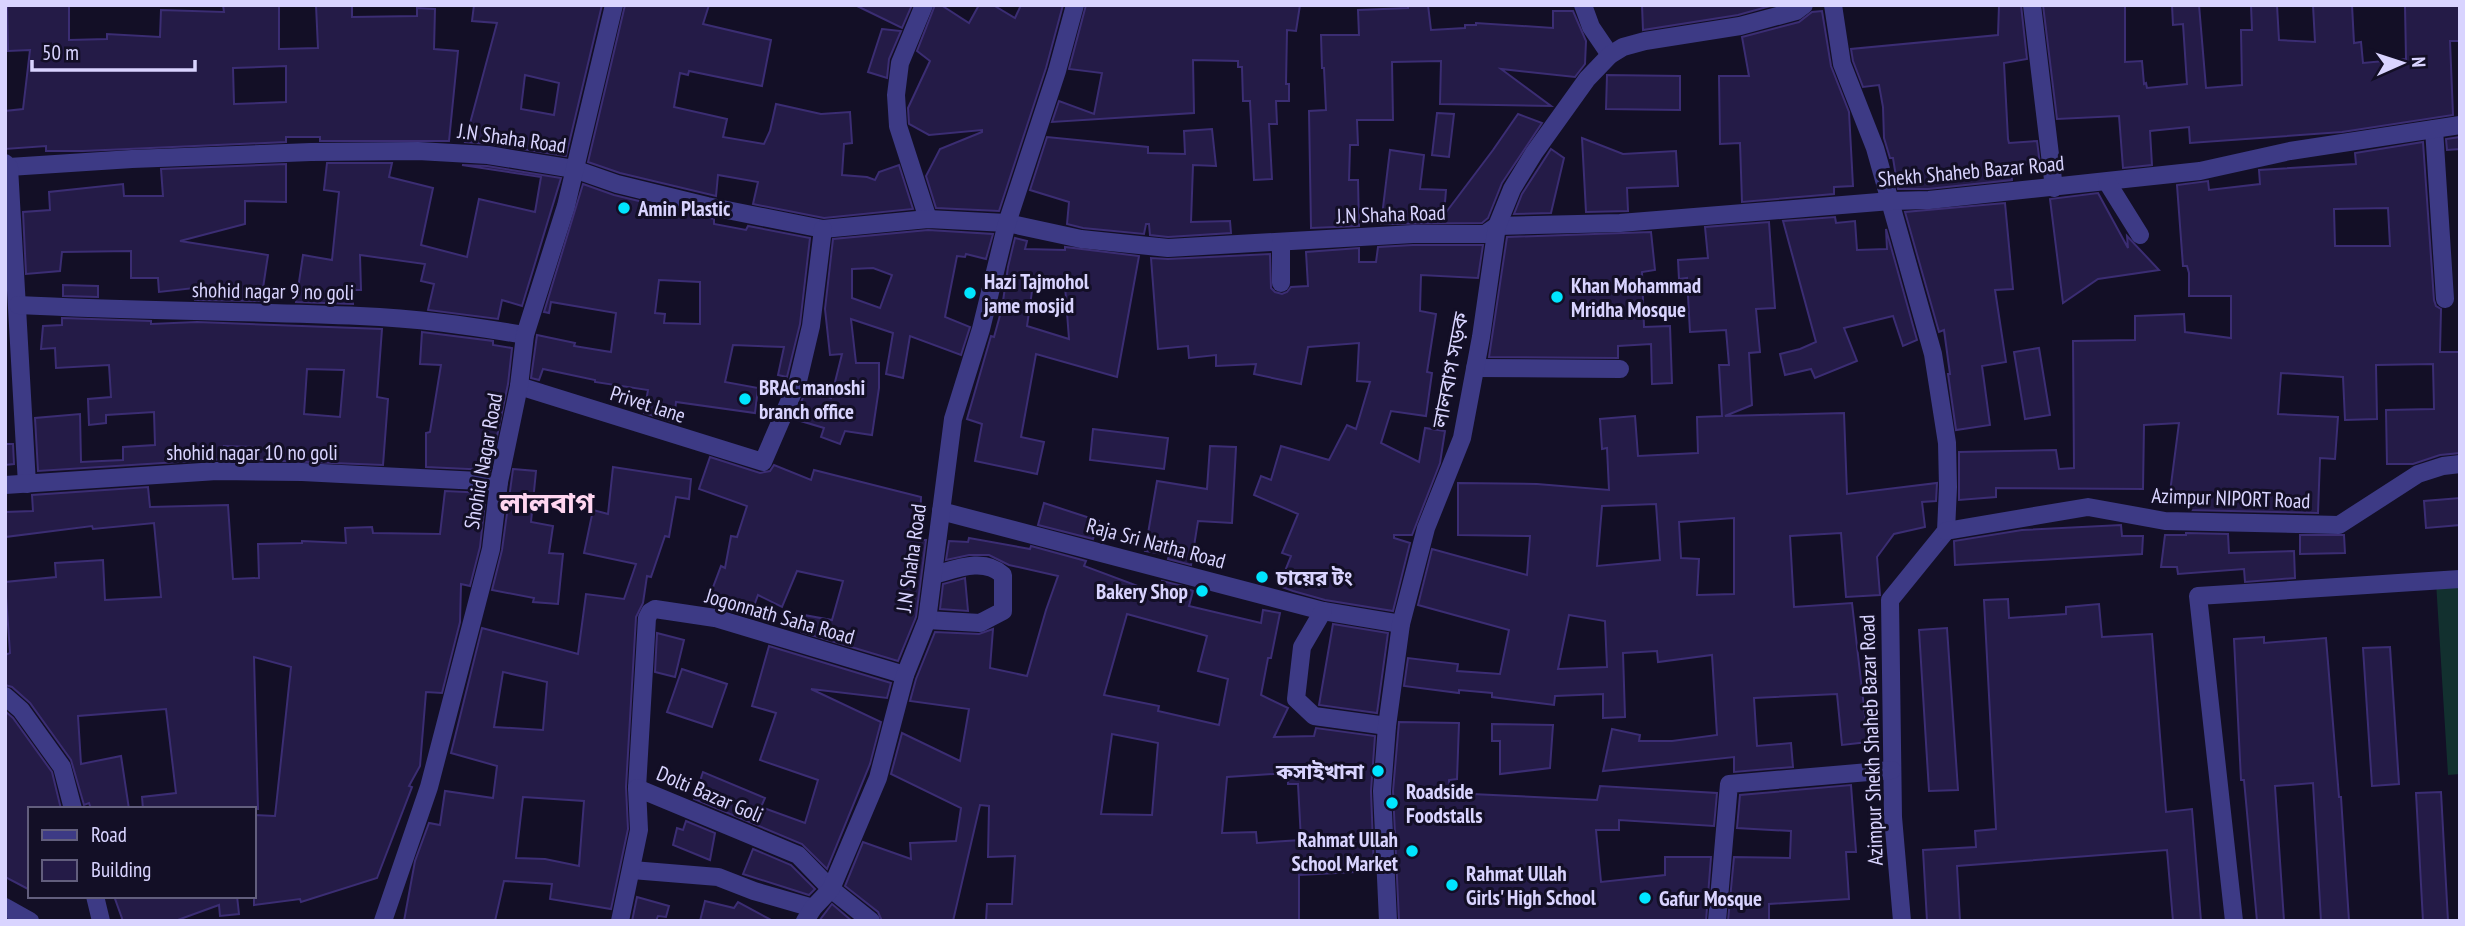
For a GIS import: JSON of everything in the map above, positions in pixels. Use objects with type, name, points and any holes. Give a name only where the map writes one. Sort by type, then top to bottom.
[{"type":"street","name":"Shohid Nagar Road","points":[[383,921],[429,787],[491,549],[499,482],[519,386],[525,335],[566,206],[614,5]]},
{"type":"street","points":[[924,5],[900,63],[896,95],[898,126],[928,219]]},
{"type":"street","name":"J.N Shaha Road","points":[[831,889],[878,778],[905,676],[927,620],[953,419],[981,330],[1007,223],[1057,71],[1075,5]]},
{"type":"street","points":[[1583,5],[1591,27],[1610,55]]},
{"type":"street","name":"লালবাগ সড়ক","points":[[1388,921],[1382,792],[1387,726],[1401,624],[1426,528],[1462,438],[1475,368],[1491,230],[1534,153],[1587,79],[1610,55],[1623,47],[1645,41],[1740,26],[1796,11],[1804,5]]},
{"type":"street","points":[[1833,5],[1842,64],[1875,148],[1933,354],[1947,443],[1946,531]]},
{"type":"street","points":[[2032,5],[2054,188]]},
{"type":"street","name":"Shekh Shaheb Bazar Road","points":[[1491,230],[1929,200],[2054,188],[2200,171],[2290,150],[2460,125]]},
{"type":"street","points":[[2434,129],[2445,299]]},
{"type":"street","name":"J.N Shaha Road","points":[[7,165],[418,151],[488,155],[574,169],[655,194],[823,229],[928,219],[1007,223],[1081,239],[1168,248],[1491,230]]},
{"type":"street","points":[[7,165],[18,305],[27,484]]},
{"type":"street","points":[[2107,182],[2140,235]]},
{"type":"street","name":"Privet lane","points":[[519,386],[763,462],[798,381],[811,326],[823,229]]},
{"type":"street","points":[[1280,242],[1281,283]]},
{"type":"street","name":"shohid nagar 9 no goli","points":[[18,305],[362,316],[452,323],[525,335]]},
{"type":"street","points":[[1475,368],[1620,369]]},
{"type":"street","name":"Azimpur NIPORT Road","points":[[1946,531],[2088,507],[2165,522],[2339,525],[2418,474],[2460,464]]},
{"type":"street","name":"shohid nagar 10 no goli","points":[[5,485],[217,471],[302,472],[499,482]]},
{"type":"street","name":"Raja Sri Natha Road","points":[[940,511],[1323,611],[1401,624]]},
{"type":"street","name":"Azimpur Shekh Shaheb Bazar Road","points":[[1902,921],[1893,817],[1890,600],[1946,531]]},
{"type":"street","points":[[927,620],[980,622],[1003,611],[1003,575],[997,569],[974,565],[934,575]]},
{"type":"street","points":[[2234,921],[2198,596],[2460,579]]},
{"type":"street","name":"Jogonnath Saha Road","points":[[638,788],[647,618],[654,609],[715,618],[905,676]]},
{"type":"street","points":[[1323,611],[1302,647],[1297,699],[1314,716],[1387,726]]},
{"type":"street","points":[[5,696],[21,710],[62,767],[72,807]]},
{"type":"street","points":[[1717,921],[1729,784],[1892,770]]},
{"type":"street","name":"Dolti Bazar Goli","points":[[620,921],[639,830],[638,788],[798,855],[831,889],[872,921]]},
{"type":"street","points":[[632,870],[718,877],[809,914],[831,889]]},
{"type":"street","points":[[95,898],[101,921]]},
{"type":"street","points":[[5,907],[30,921]]},
{"type":"green space","points":[[2460,581],[2460,774],[2448,775],[2436,582]]},
{"type":"building","points":[[7,5],[69,5],[69,40],[107,39],[107,34],[160,37],[161,10],[224,12],[223,5],[279,5],[279,49],[318,48],[316,5],[352,5],[352,17],[417,16],[417,8],[435,9],[434,49],[458,51],[449,141],[320,141],[320,137],[286,137],[286,142],[83,151],[46,151],[46,146],[5,149],[5,111],[23,109],[30,50],[8,51]],"holes":[[[286,66],[286,102],[234,104],[233,68]]]},
{"type":"building","points":[[474,5],[602,5],[566,156],[465,142],[497,23],[472,21]],"holes":[[[525,75],[559,83],[554,115],[521,109]]]},
{"type":"building","points":[[625,5],[709,5],[703,24],[771,40],[762,86],[689,71],[688,75],[680,73],[674,107],[727,119],[723,137],[764,144],[776,104],[821,114],[850,112],[852,143],[844,144],[842,175],[875,180],[879,172],[899,165],[913,209],[824,218],[753,204],[758,182],[718,175],[716,196],[620,173],[588,162]]},
{"type":"building","points":[[855,5],[912,5],[902,28]]},
{"type":"building","points":[[935,5],[941,5],[969,23],[979,5],[993,5],[1015,18],[1021,5],[1063,5],[1046,68],[999,211],[936,208],[926,176],[940,149],[982,130],[929,135],[909,124],[908,108],[930,61],[917,51]]},
{"type":"building","points":[[1086,5],[1300,5],[1296,31],[1287,30],[1286,84],[1289,84],[1289,101],[1276,101],[1277,124],[1269,124],[1272,179],[1254,180],[1250,101],[1243,101],[1242,67],[1238,67],[1238,61],[1193,60],[1194,113],[1052,122],[1059,101],[1094,114],[1102,73],[1069,69]]},
{"type":"building","points":[[1408,5],[1428,5],[1431,30],[1465,28],[1465,25],[1476,23],[1553,28],[1553,11],[1573,11],[1586,41],[1585,64],[1575,77],[1501,69],[1551,106],[1440,104],[1441,61],[1392,62],[1393,120],[1357,120],[1358,145],[1350,145],[1349,180],[1358,180],[1359,226],[1311,228],[1309,111],[1326,110],[1321,35],[1359,35],[1358,10],[1408,8]]},
{"type":"building","points":[[1642,5],[1774,5],[1738,15],[1643,30]]},
{"type":"building","points":[[1999,5],[2021,5],[2027,59],[2004,63],[2009,143],[2037,141],[2040,164],[2011,165],[2012,180],[1928,189],[1898,189],[1893,158],[1890,158],[1884,138],[1879,85],[1863,87],[1851,49],[1998,35]]},
{"type":"building","points":[[2043,5],[2125,5],[2125,62],[2142,61],[2144,84],[2146,83],[2147,88],[2187,84],[2183,24],[2173,25],[2172,5],[2199,5],[2206,88],[2242,85],[2241,30],[2252,30],[2251,5],[2277,5],[2279,40],[2315,42],[2313,5],[2352,5],[2354,43],[2361,42],[2363,63],[2406,59],[2405,5],[2460,5],[2460,41],[2450,41],[2453,115],[2342,132],[2190,143],[2189,127],[2150,131],[2152,165],[2123,168],[2119,116],[2057,119]]},
{"type":"building","points":[[1822,11],[1831,66],[1849,112],[1853,186],[1834,187],[1834,194],[1742,202],[1740,143],[1720,144],[1719,76],[1749,76],[1742,37],[1799,22],[1812,12]]},
{"type":"building","points":[[882,29],[901,31],[889,59],[887,78],[868,72]]},
{"type":"building","points":[[1607,75],[1680,76],[1680,110],[1606,109]]},
{"type":"building","points":[[1437,113],[1454,114],[1449,157],[1432,155]]},
{"type":"building","points":[[1518,114],[1542,123],[1502,183],[1488,218],[1482,223],[1381,224],[1390,150],[1424,155],[1420,189],[1446,190],[1444,215]]},
{"type":"building","points":[[1212,129],[1216,166],[1193,165],[1191,222],[1230,221],[1231,233],[1168,237],[1150,235],[1149,224],[1146,224],[1144,234],[1083,228],[1067,224],[1069,202],[1030,190],[1047,137],[1148,147],[1148,153],[1185,154],[1184,131]]},
{"type":"building","points":[[2460,137],[2460,149],[2447,150],[2446,139]]},
{"type":"building","points":[[1582,138],[1623,154],[1676,151],[1678,186],[1627,188],[1628,211],[1586,212]]},
{"type":"building","points":[[2423,142],[2434,300],[2436,306],[2441,309],[2440,352],[2460,352],[2460,453],[2440,455],[2413,464],[2387,464],[2386,410],[2434,409],[2433,364],[2376,365],[2377,419],[2345,420],[2343,377],[2281,373],[2278,414],[2338,417],[2335,459],[2320,458],[2318,513],[2187,510],[2187,501],[2169,500],[2179,423],[2144,425],[2143,489],[1996,488],[1996,497],[1959,500],[1959,452],[2056,450],[2059,469],[2074,468],[2073,341],[2135,340],[2135,316],[2184,314],[2185,332],[2231,338],[2231,296],[2189,296],[2189,273],[2187,266],[2183,266],[2177,185],[2208,181],[2209,190],[2260,184],[2259,170],[2356,164],[2355,153]],"holes":[[[2388,208],[2390,246],[2335,246],[2334,209]]]},
{"type":"building","points":[[1551,149],[1564,158],[1551,213],[1514,214],[1522,194]]},
{"type":"building","points":[[327,163],[392,163],[389,177],[433,188],[421,245],[467,257],[479,199],[535,212],[541,177],[462,165],[487,166],[561,178],[522,306],[502,300],[498,319],[428,310],[434,284],[421,281],[425,264],[360,255],[361,290],[352,290],[353,304],[296,302],[303,255],[332,260],[339,192],[324,190]]},
{"type":"building","points":[[286,164],[286,202],[245,201],[245,224],[180,241],[268,255],[261,301],[195,300],[194,288],[159,292],[158,278],[131,278],[131,251],[62,252],[60,271],[26,274],[23,212],[50,210],[49,192],[123,184],[124,196],[163,196],[161,169]]},
{"type":"building","points":[[583,184],[614,195],[714,219],[714,224],[746,230],[748,226],[810,238],[800,324],[787,377],[778,375],[784,347],[733,345],[725,382],[758,388],[755,413],[676,402],[674,422],[644,413],[648,390],[595,382],[543,369],[539,380],[531,378],[537,335],[575,343],[574,346],[611,352],[616,313],[551,302],[549,313],[544,312]],"holes":[[[659,280],[700,282],[700,324],[664,323],[665,314],[655,313]]]},
{"type":"building","points":[[2098,193],[2128,248],[2127,236],[2159,270],[2098,279],[2063,303],[2050,199]]},
{"type":"building","points":[[2005,203],[2013,289],[1995,290],[2006,362],[1982,366],[1990,425],[1956,430],[1944,330],[1939,332],[1905,212]]},
{"type":"building","points":[[1835,217],[1836,223],[1855,221],[1857,250],[1887,249],[1886,229],[1917,340],[1903,346],[1893,316],[1844,328],[1857,361],[1815,378],[1811,369],[1785,375],[1780,354],[1816,342],[1783,221]]},
{"type":"building","points":[[1769,222],[1775,308],[1756,309],[1760,352],[1749,353],[1752,405],[1725,416],[1844,413],[1847,494],[1937,483],[1936,501],[1922,502],[1925,527],[1894,534],[1877,557],[1880,595],[1846,597],[1841,533],[1790,536],[1794,607],[1852,603],[1868,742],[1842,745],[1837,694],[1754,698],[1757,746],[1791,743],[1793,767],[1734,772],[1734,757],[1603,771],[1612,729],[1640,735],[1639,741],[1672,741],[1717,735],[1712,655],[1658,662],[1657,651],[1623,653],[1625,717],[1603,718],[1603,694],[1555,696],[1554,705],[1492,697],[1492,693],[1459,690],[1459,693],[1404,686],[1408,658],[1458,664],[1457,671],[1500,674],[1509,630],[1418,605],[1432,549],[1527,575],[1530,536],[1458,535],[1458,483],[1537,484],[1609,490],[1607,448],[1602,449],[1600,419],[1635,416],[1638,456],[1698,453],[1697,417],[1722,416],[1719,365],[1729,365],[1726,330],[1690,332],[1687,278],[1679,279],[1678,260],[1708,258],[1705,227]],"holes":[[[1656,504],[1660,560],[1597,566],[1602,506]],[[1734,518],[1734,594],[1697,595],[1699,559],[1681,558],[1679,522]],[[1569,615],[1605,621],[1607,667],[1558,669]]]},
{"type":"building","points":[[928,230],[993,234],[986,259],[966,254],[965,257],[957,256],[945,317],[970,327],[961,355],[910,336],[903,378],[886,374],[893,333],[851,319],[856,363],[879,363],[879,388],[872,435],[845,431],[840,444],[821,437],[824,428],[794,419],[806,390],[831,398],[842,354],[830,355],[825,309],[833,239]],"holes":[[[873,268],[892,275],[880,308],[852,298],[852,269]]]},
{"type":"building","points":[[1651,232],[1655,270],[1642,272],[1644,327],[1670,326],[1672,383],[1652,384],[1651,344],[1618,346],[1618,358],[1489,357],[1507,237]]},
{"type":"building","points":[[1015,238],[1027,241],[1025,249],[1065,250],[1065,247],[1139,256],[1117,377],[1036,354],[1021,437],[1044,442],[1037,474],[975,461],[982,424],[967,419],[1002,308]],"holes":[[[1033,284],[1065,286],[1069,339],[1027,326]]]},
{"type":"building","points":[[1483,245],[1478,278],[1421,275],[1420,311],[1436,314],[1427,372],[1432,373],[1426,416],[1391,411],[1381,443],[1419,462],[1425,428],[1445,431],[1440,463],[1412,535],[1394,535],[1394,538],[1410,543],[1393,611],[1325,600],[1279,586],[1291,556],[1282,553],[1298,514],[1254,495],[1261,476],[1271,480],[1281,446],[1329,460],[1347,425],[1356,429],[1370,382],[1357,381],[1359,343],[1308,347],[1301,384],[1254,374],[1256,364],[1216,366],[1216,355],[1189,358],[1188,346],[1158,349],[1151,258],[1270,254],[1271,288],[1282,294],[1291,287],[1308,286],[1306,252],[1359,248],[1359,262],[1376,262],[1378,247]]},
{"type":"building","points":[[63,285],[98,286],[98,297],[63,296]]},
{"type":"building","points":[[62,318],[151,321],[151,324],[197,322],[382,329],[377,397],[388,399],[383,465],[258,460],[258,447],[224,446],[225,459],[38,471],[35,418],[80,414],[81,462],[123,460],[123,447],[155,445],[154,412],[106,415],[106,423],[89,425],[88,399],[111,397],[109,365],[56,368],[55,348],[41,349],[43,326],[62,325]],"holes":[[[307,369],[344,370],[340,417],[304,414]]]},
{"type":"building","points":[[422,332],[493,341],[493,345],[512,348],[508,384],[490,470],[426,467],[426,433],[430,432],[441,365],[420,364]]},
{"type":"building","points":[[2039,348],[2050,415],[2025,419],[2014,352]]},
{"type":"building","points":[[1093,429],[1168,438],[1164,469],[1090,460]]},
{"type":"building","points":[[5,444],[13,444],[14,464],[5,465]]},
{"type":"building","points":[[1210,446],[1236,447],[1232,523],[1198,521],[1191,565],[1168,559],[1169,555],[1145,551],[1157,481],[1207,489]]},
{"type":"building","points":[[710,457],[760,473],[770,471],[774,465],[811,480],[814,470],[921,497],[919,540],[926,540],[916,617],[898,661],[801,632],[804,615],[832,620],[843,581],[797,571],[782,607],[758,595],[751,614],[709,598],[721,566],[725,568],[731,536],[737,537],[747,506],[699,489]]},
{"type":"building","points":[[613,467],[691,479],[689,499],[676,497],[669,537],[665,536],[651,577],[647,576],[643,603],[636,617],[626,787],[628,829],[611,909],[550,899],[552,884],[504,881],[495,921],[404,921],[415,861],[429,823],[440,825],[445,791],[493,798],[497,766],[451,753],[482,628],[578,654],[586,594],[624,599],[636,564],[584,553],[593,510],[608,514]],"holes":[[[503,672],[547,682],[543,730],[494,727]],[[523,797],[584,801],[579,866],[545,859],[516,858]]]},
{"type":"building","points":[[513,469],[536,471],[531,522],[553,526],[549,553],[563,554],[558,604],[533,602],[534,598],[492,590],[502,550]]},
{"type":"building","points":[[148,487],[150,507],[228,505],[233,579],[259,578],[258,544],[302,541],[346,543],[345,528],[372,527],[373,533],[440,534],[445,491],[486,493],[480,547],[470,586],[461,584],[460,622],[442,693],[426,692],[420,766],[409,786],[412,787],[377,878],[301,902],[300,899],[254,905],[256,815],[275,816],[291,667],[254,657],[258,809],[143,807],[142,797],[176,793],[166,709],[78,716],[81,764],[121,756],[129,807],[90,807],[89,803],[84,805],[71,760],[30,703],[12,687],[5,685],[5,655],[10,653],[5,582],[56,577],[55,563],[103,560],[105,600],[161,597],[154,523],[93,529],[92,526],[5,537],[5,512],[33,511],[32,495]]},
{"type":"building","points":[[2460,498],[2460,525],[2426,528],[2424,501]]},
{"type":"building","points":[[1044,503],[1099,521],[1093,539],[1038,525]]},
{"type":"building","points":[[2121,525],[2122,536],[2143,536],[2142,554],[1955,565],[1954,541],[2022,530]]},
{"type":"building","points":[[2228,534],[2229,553],[2294,551],[2295,578],[2245,582],[2244,569],[2178,574],[2177,567],[2161,567],[2165,535]]},
{"type":"building","points":[[2300,535],[2344,535],[2345,553],[2300,554]]},
{"type":"building","points":[[969,538],[1030,549],[1031,546],[1086,561],[1084,566],[1159,594],[1162,581],[1187,587],[1193,591],[1189,606],[1261,623],[1263,610],[1280,613],[1261,695],[1288,708],[1274,737],[1314,736],[1316,728],[1375,736],[1371,791],[1374,871],[1299,875],[1299,921],[986,921],[987,904],[1012,904],[1015,856],[988,857],[989,806],[980,805],[953,921],[882,921],[878,912],[845,886],[863,842],[911,859],[910,843],[956,841],[961,808],[891,774],[902,733],[960,761],[969,709],[910,701],[935,632],[979,634],[993,629],[990,668],[1027,676],[1058,576],[1009,565],[989,555],[969,555],[946,560],[949,541],[968,542]],"holes":[[[1127,614],[1207,636],[1198,671],[1228,679],[1219,725],[1158,711],[1159,706],[1104,695]],[[1112,734],[1158,743],[1152,815],[1101,814]],[[1288,773],[1288,784],[1298,784],[1301,840],[1257,843],[1256,832],[1222,833],[1227,777]]]},
{"type":"building","points":[[965,578],[968,611],[940,609],[943,584]]},
{"type":"building","points":[[2008,599],[2009,618],[2066,614],[2066,607],[2099,604],[2102,637],[2152,634],[2166,812],[2192,809],[2201,921],[2173,921],[2167,850],[1957,866],[1960,921],[1927,921],[1923,850],[1976,847],[1975,831],[1996,829],[1984,600]]},
{"type":"building","points":[[1333,624],[1388,633],[1377,713],[1319,705]]},
{"type":"building","points":[[1947,628],[1958,790],[1929,791],[1919,630]]},
{"type":"building","points":[[657,633],[684,640],[675,677],[655,672]]},
{"type":"building","points":[[2264,637],[2264,643],[2326,638],[2349,921],[2321,921],[2313,783],[2275,786],[2284,921],[2257,921],[2244,780],[2241,780],[2234,639]]},
{"type":"building","points":[[769,646],[891,683],[887,698],[811,689],[881,722],[870,764],[827,869],[802,844],[694,799],[703,772],[765,798],[761,807],[805,823],[818,780],[760,760],[776,713],[752,706]]},
{"type":"building","points":[[2390,647],[2399,784],[2372,786],[2363,648]]},
{"type":"building","points":[[682,669],[727,684],[712,727],[667,712]]},
{"type":"building","points":[[5,711],[52,772],[61,807],[28,807],[28,889],[5,877]]},
{"type":"building","points":[[1399,722],[1459,723],[1457,779],[1449,780],[1450,793],[1597,800],[1600,786],[1717,793],[1714,826],[1619,820],[1619,830],[1596,830],[1601,882],[1665,875],[1665,857],[1711,857],[1706,921],[1399,921],[1393,791]]},
{"type":"building","points":[[1492,724],[1553,725],[1550,768],[1500,774],[1500,741],[1492,741]]},
{"type":"building","points":[[1851,785],[1856,852],[1846,852],[1849,899],[1769,904],[1769,921],[1728,921],[1734,857],[1790,858],[1791,831],[1737,828],[1740,795]]},
{"type":"building","points":[[2441,792],[2448,921],[2423,921],[2416,793]]},
{"type":"building","points":[[686,821],[715,833],[710,860],[673,845],[677,828],[683,830]]},
{"type":"building","points":[[753,849],[791,865],[815,889],[809,895],[743,874]]},
{"type":"building","points":[[637,897],[669,906],[666,917],[658,916],[656,921],[632,921]]},
{"type":"building","points":[[115,898],[237,898],[239,914],[220,916],[219,905],[175,921],[123,921]]},
{"type":"building","points":[[705,901],[734,908],[738,902],[773,921],[700,921]]},
{"type":"building","points":[[832,904],[852,921],[819,921]]},
{"type":"place","name":"Amin Plastic","points":[[624,208]]},
{"type":"place","name":"Hazi Tajmohol jame mosjid","points":[[970,293]]},
{"type":"place","name":"Khan Mohammad Mridha Mosque","points":[[1557,297]]},
{"type":"place","name":"BRAC manoshi branch office","points":[[745,399]]},
{"type":"place","name":"চায়ের টং","points":[[1262,577]]},
{"type":"place","name":"Bakery Shop","points":[[1202,591]]},
{"type":"place","name":"কসাইখানা","points":[[1378,771]]},
{"type":"place","name":"Roadside Foodstalls","points":[[1392,803]]},
{"type":"place","name":"Rahmat Ullah School Market","points":[[1412,851]]},
{"type":"place","name":"Rahmat Ullah Girls' High School","points":[[1452,885]]},
{"type":"place","name":"Gafur Mosque","points":[[1645,898]]},
{"type":"district","name":"লালবাগ","points":[[547,502]]}]
